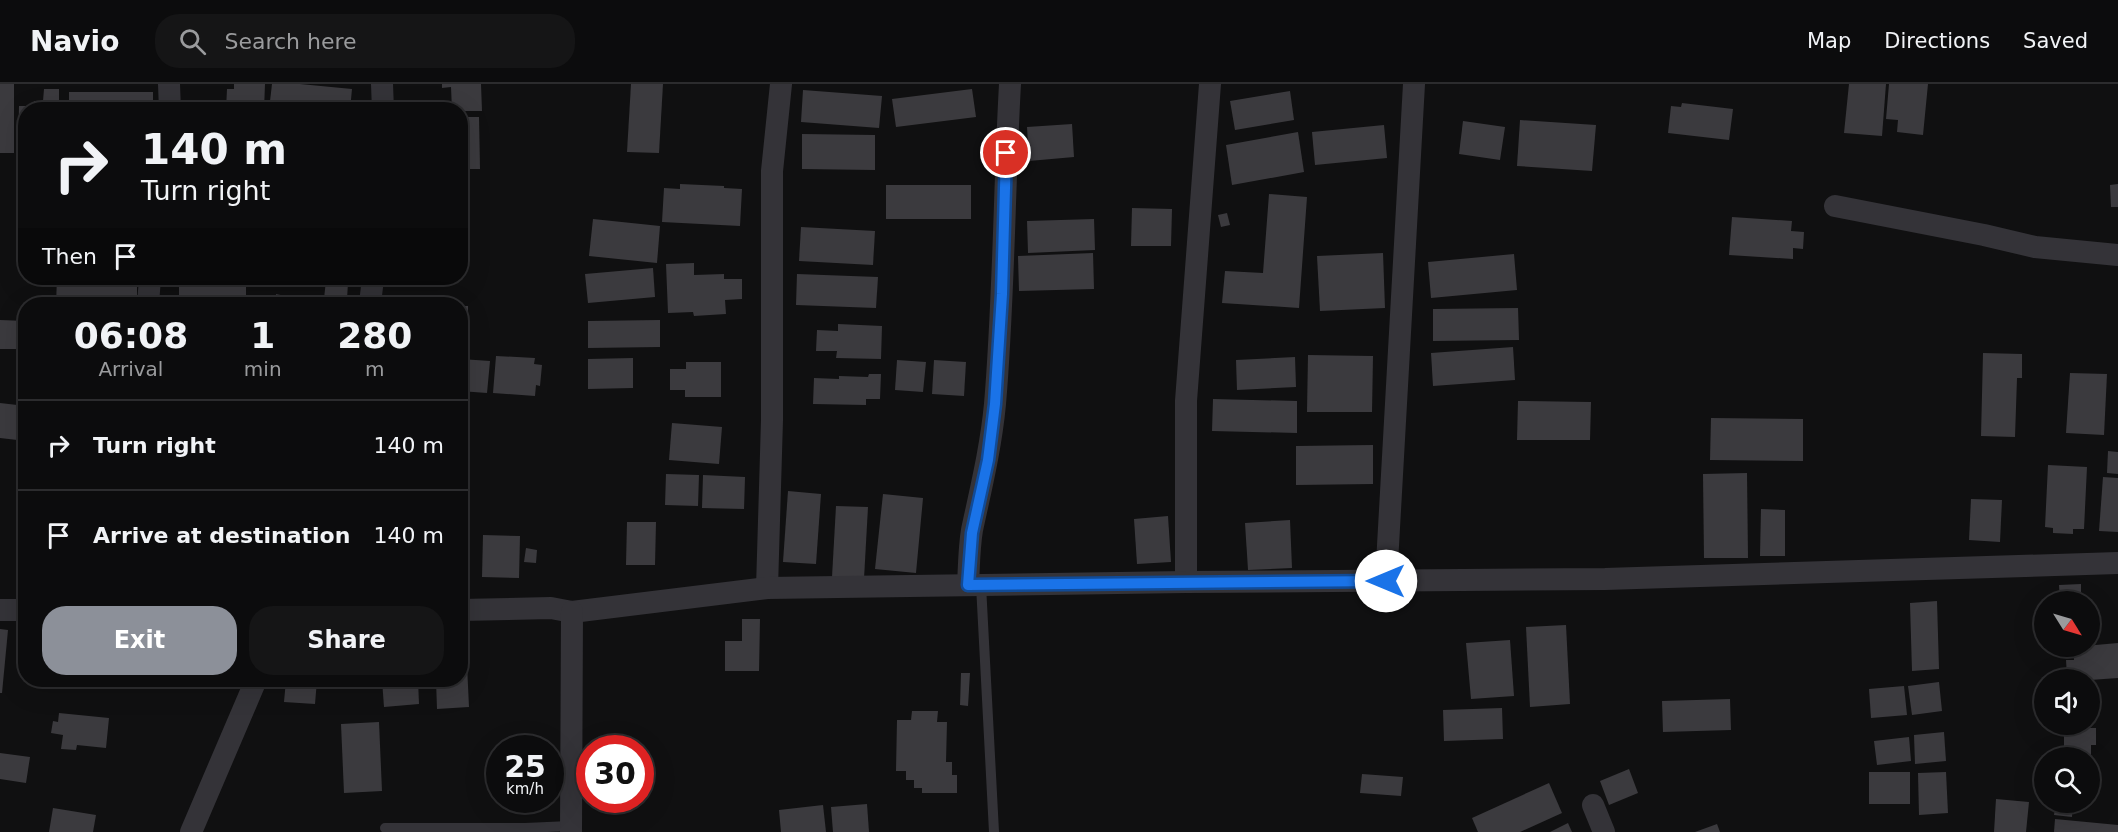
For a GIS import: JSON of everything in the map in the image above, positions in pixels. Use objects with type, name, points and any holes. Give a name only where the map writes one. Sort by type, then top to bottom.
[{"type":"street","points":[[169,84],[170,102]]},
{"type":"street","points":[[382,84],[383,102]]},
{"type":"street","points":[[767,588],[772,420],[772,171],[781,84]]},
{"type":"street","points":[[974,585],[972,533],[988,460],[995,404],[1002,294],[1010,84]]},
{"type":"street","points":[[1186,582],[1186,400],[1210,84]]},
{"type":"street","points":[[1386,581],[1414,84]]},
{"type":"street","points":[[1835,206],[2035,247],[2118,255]]},
{"type":"street","points":[[468,610],[551,608],[572,612],[767,588],[1605,579],[2118,563]]},
{"type":"street","points":[[0,610],[18,610]]},
{"type":"street","points":[[570,829],[572,612]]},
{"type":"street","points":[[191,832],[253,687]]},
{"type":"street","points":[[1593,805],[1604,832]]},
{"type":"lane","points":[[974,585],[994,832]]},
{"type":"lane","points":[[385,828],[570,829]]},
{"type":"building","points":[[0,84],[14,84],[14,153],[0,153]]},
{"type":"building","points":[[234,84],[265,84],[264,102],[226,102],[227,89],[234,89]]},
{"type":"building","points":[[272,84],[352,89],[351,102],[270,102]]},
{"type":"building","points":[[442,84],[481,84],[482,111],[468,111],[468,102],[452,102],[451,87],[442,88]]},
{"type":"building","points":[[631,84],[663,84],[659,153],[627,152]]},
{"type":"building","points":[[1849,84],[1886,84],[1882,136],[1844,133]]},
{"type":"building","points":[[1889,84],[1928,84],[1923,135],[1897,132],[1898,120],[1886,119]]},
{"type":"building","points":[[44,89],[59,89],[59,102],[34,102],[43,101]]},
{"type":"building","points":[[972,89],[976,117],[896,127],[892,99]]},
{"type":"building","points":[[803,90],[882,96],[879,128],[801,122]]},
{"type":"building","points":[[1290,91],[1294,120],[1235,130],[1230,101]]},
{"type":"building","points":[[69,92],[153,92],[153,102],[69,102]]},
{"type":"building","points":[[1682,103],[1733,109],[1729,140],[1668,133],[1671,106],[1681,107]]},
{"type":"building","points":[[468,117],[479,117],[480,169],[468,169]]},
{"type":"building","points":[[1520,120],[1596,125],[1592,171],[1517,166]]},
{"type":"building","points":[[1463,121],[1505,127],[1500,160],[1459,154]]},
{"type":"building","points":[[1072,124],[1074,157],[1029,161],[1027,127]]},
{"type":"building","points":[[1384,125],[1387,158],[1315,165],[1312,132]]},
{"type":"building","points":[[1298,132],[1304,172],[1232,185],[1226,145]]},
{"type":"building","points":[[802,134],[875,135],[875,170],[802,169]]},
{"type":"building","points":[[680,184],[742,189],[740,226],[662,222],[664,188],[680,189]]},
{"type":"building","points":[[2118,184],[2118,207],[2111,207],[2110,185]]},
{"type":"building","points":[[886,185],[971,185],[971,219],[886,219]]},
{"type":"building","points":[[1269,194],[1307,197],[1299,308],[1222,303],[1225,271],[1263,273]]},
{"type":"building","points":[[1132,208],[1172,209],[1171,246],[1131,246]]},
{"type":"building","points":[[1227,213],[1230,225],[1221,227],[1218,215]]},
{"type":"building","points":[[1732,217],[1792,221],[1791,231],[1804,232],[1803,249],[1793,248],[1793,259],[1729,255]]},
{"type":"building","points":[[593,219],[660,226],[657,263],[589,256]]},
{"type":"building","points":[[1094,219],[1095,250],[1028,253],[1027,221]]},
{"type":"building","points":[[801,227],[875,231],[873,265],[799,261]]},
{"type":"building","points":[[1093,253],[1094,289],[1019,291],[1018,256]]},
{"type":"building","points":[[1383,253],[1385,308],[1320,311],[1317,256]]},
{"type":"building","points":[[1514,254],[1517,290],[1431,298],[1428,262]]},
{"type":"building","points":[[694,263],[694,275],[724,274],[724,279],[742,279],[742,299],[725,300],[726,314],[694,316],[693,312],[668,313],[666,264]]},
{"type":"building","points":[[653,268],[655,297],[588,303],[585,274]]},
{"type":"building","points":[[797,274],[878,277],[876,308],[796,305]]},
{"type":"building","points":[[57,285],[137,285],[137,297],[56,297]]},
{"type":"building","points":[[179,285],[246,285],[246,297],[179,297]]},
{"type":"building","points":[[325,285],[348,285],[347,297],[324,297]]},
{"type":"building","points":[[1518,308],[1519,340],[1433,341],[1433,309]]},
{"type":"building","points":[[0,320],[18,321],[18,349],[0,349]]},
{"type":"building","points":[[660,320],[660,347],[588,348],[588,321]]},
{"type":"building","points":[[838,324],[882,326],[881,359],[836,358],[837,351],[816,351],[817,330],[838,331]]},
{"type":"building","points":[[1513,347],[1515,380],[1433,386],[1431,353]]},
{"type":"building","points":[[1983,353],[2022,354],[2022,378],[2017,378],[2015,437],[1981,436]]},
{"type":"building","points":[[1308,355],[1373,356],[1372,412],[1307,412]]},
{"type":"building","points":[[496,356],[535,358],[534,364],[542,365],[540,386],[536,385],[535,396],[493,393]]},
{"type":"building","points":[[1295,357],[1296,387],[1237,390],[1236,360]]},
{"type":"building","points":[[633,358],[633,388],[588,389],[588,359]]},
{"type":"building","points":[[468,359],[490,361],[487,393],[468,392]]},
{"type":"building","points":[[897,360],[926,362],[923,392],[895,390]]},
{"type":"building","points":[[934,360],[966,362],[964,396],[932,394]]},
{"type":"building","points":[[686,362],[721,362],[721,397],[685,397],[685,390],[670,390],[670,369],[686,369]]},
{"type":"building","points":[[2070,373],[2107,374],[2104,435],[2066,433]]},
{"type":"building","points":[[869,374],[881,374],[880,399],[866,399],[866,405],[813,404],[814,378],[868,377]]},
{"type":"building","points":[[1213,399],[1297,401],[1297,433],[1212,431]]},
{"type":"building","points":[[1518,401],[1591,402],[1590,440],[1517,440]]},
{"type":"building","points":[[0,403],[18,405],[18,440],[0,438]]},
{"type":"building","points":[[1711,418],[1803,419],[1803,461],[1710,460]]},
{"type":"building","points":[[672,423],[722,427],[719,464],[669,460]]},
{"type":"building","points":[[1373,445],[1373,484],[1296,485],[1296,446]]},
{"type":"building","points":[[2108,451],[2118,452],[2118,474],[2107,473]]},
{"type":"building","points":[[2048,465],[2087,467],[2084,529],[2073,529],[2073,534],[2053,533],[2053,528],[2045,527]]},
{"type":"building","points":[[1747,473],[1748,558],[1704,558],[1703,474]]},
{"type":"building","points":[[666,474],[699,475],[698,506],[665,505]]},
{"type":"building","points":[[703,475],[745,477],[744,509],[702,508]]},
{"type":"building","points":[[2103,477],[2118,478],[2118,532],[2099,531]]},
{"type":"building","points":[[788,491],[821,494],[816,564],[783,562]]},
{"type":"building","points":[[883,494],[923,498],[916,573],[875,569]]},
{"type":"building","points":[[1971,499],[2002,500],[2000,542],[1969,540]]},
{"type":"building","points":[[836,506],[868,507],[864,579],[832,577]]},
{"type":"building","points":[[1761,509],[1785,510],[1785,556],[1760,556]]},
{"type":"building","points":[[1168,516],[1171,562],[1137,564],[1134,519]]},
{"type":"building","points":[[1290,520],[1292,568],[1248,570],[1245,523]]},
{"type":"building","points":[[627,522],[656,522],[655,565],[626,565]]},
{"type":"building","points":[[483,535],[520,536],[519,578],[482,577]]},
{"type":"building","points":[[526,548],[537,550],[536,563],[524,562]]},
{"type":"building","points":[[2081,584],[2081,591],[2059,591],[2059,585]]},
{"type":"building","points":[[1937,601],[1939,669],[1912,671],[1910,603]]},
{"type":"building","points":[[742,619],[760,619],[759,671],[725,671],[725,641],[742,641]]},
{"type":"building","points":[[1566,625],[1570,704],[1530,707],[1526,627]]},
{"type":"building","points":[[0,629],[8,630],[2,693],[0,693]]},
{"type":"building","points":[[1510,640],[1514,696],[1471,699],[1466,643]]},
{"type":"building","points":[[2118,643],[2118,678],[2100,679],[2100,669],[2067,669],[2066,660],[2074,660],[2074,657],[2100,657],[2100,645]]},
{"type":"building","points":[[961,673],[970,673],[968,706],[960,705]]},
{"type":"building","points":[[1939,682],[1942,711],[1912,715],[1908,686]]},
{"type":"building","points":[[468,686],[469,707],[437,709],[436,687]]},
{"type":"building","points":[[1904,686],[1907,715],[1871,718],[1869,689]]},
{"type":"building","points":[[285,687],[316,687],[315,704],[284,702]]},
{"type":"building","points":[[383,687],[418,687],[419,704],[384,707]]},
{"type":"building","points":[[1730,699],[1731,730],[1663,732],[1662,701]]},
{"type":"building","points":[[1502,708],[1503,739],[1444,741],[1443,710]]},
{"type":"building","points":[[912,711],[938,711],[937,722],[947,722],[946,762],[952,762],[952,775],[957,775],[957,793],[922,793],[922,788],[914,788],[914,780],[906,780],[906,771],[896,771],[897,720],[911,720]]},
{"type":"building","points":[[59,713],[109,718],[106,748],[77,745],[76,750],[61,749],[63,735],[51,733],[53,721],[58,722]]},
{"type":"building","points":[[379,722],[382,791],[344,793],[341,724]]},
{"type":"building","points":[[1944,732],[1946,761],[1915,764],[1914,735]]},
{"type":"building","points":[[2064,735],[2096,735],[2096,745],[2091,745],[2091,747],[2064,747]]},
{"type":"building","points":[[1909,737],[1911,761],[1877,765],[1874,741]]},
{"type":"building","points":[[0,753],[30,757],[26,783],[0,779]]},
{"type":"building","points":[[1629,769],[1638,793],[1609,805],[1600,781]]},
{"type":"building","points":[[1869,772],[1910,772],[1910,804],[1869,804]]},
{"type":"building","points":[[1946,772],[1948,813],[1919,815],[1918,773]]},
{"type":"building","points":[[1362,774],[1403,777],[1401,796],[1360,793]]},
{"type":"building","points":[[1549,783],[1562,813],[1520,832],[1478,832],[1472,818]]},
{"type":"building","points":[[1996,799],[2029,802],[2026,832],[1994,832]]},
{"type":"building","points":[[867,804],[869,832],[833,832],[831,807]]},
{"type":"building","points":[[823,805],[826,832],[781,832],[779,810]]},
{"type":"building","points":[[53,808],[96,815],[93,832],[49,832]]},
{"type":"building","points":[[2054,813],[2072,813],[2072,817],[2054,815]]},
{"type":"building","points":[[2055,819],[2118,825],[2118,832],[2054,832]]},
{"type":"building","points":[[1568,823],[1572,832],[1550,832]]},
{"type":"building","points":[[1717,824],[1720,832],[1695,832]]},
{"type":"route","points":[[1006,153],[1002,294],[995,404],[988,460],[972,533],[968,585],[1386,581]]}]
